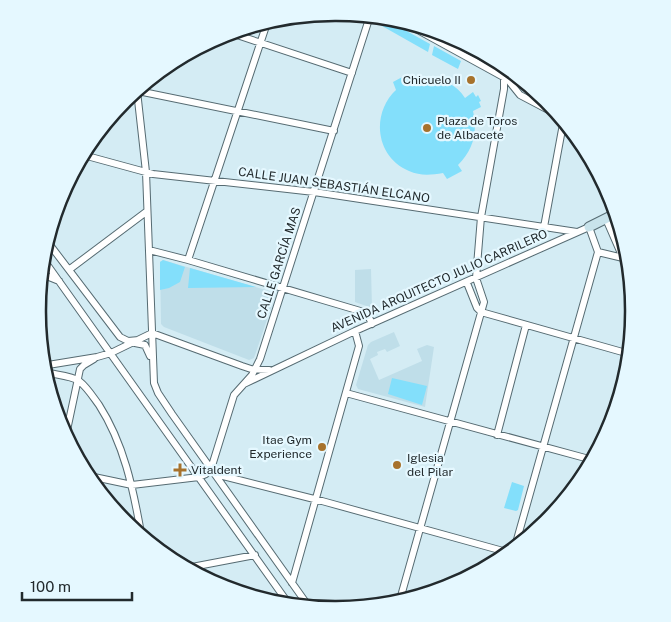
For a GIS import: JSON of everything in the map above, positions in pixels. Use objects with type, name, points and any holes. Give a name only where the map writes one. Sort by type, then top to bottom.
[{"type":"street","name":"CALLE GARCÍA MAS","points":[[255,370],[284,288],[368,23]]},
{"type":"street","points":[[188,260],[265,30]]},
{"type":"street","points":[[243,37],[352,73]]},
{"type":"street","points":[[437,40],[511,81]]},
{"type":"street","points":[[505,78],[520,95],[539,105]]},
{"type":"street","points":[[402,593],[484,302],[476,278],[481,217],[505,78]]},
{"type":"street","points":[[145,93],[334,131]]},
{"type":"street","points":[[138,99],[146,172],[146,212],[154,382]]},
{"type":"street","points":[[544,227],[562,131]]},
{"type":"street","name":"CALLE JUAN SEBASTIÁN ELCANO","points":[[91,157],[146,172],[314,192],[578,232]]},
{"type":"street","points":[[70,269],[146,212]]},
{"type":"street","name":"AVENIDA ARQUITECTO JULIO CARRILERO","points":[[212,472],[231,401],[238,389],[244,384],[355,331],[610,218]]},
{"type":"street","points":[[518,536],[598,252],[589,227]]},
{"type":"street","points":[[53,248],[120,337],[128,342],[139,340]]},
{"type":"street","points":[[149,250],[367,312],[372,324]]},
{"type":"street","points":[[598,252],[621,257]]},
{"type":"street","points":[[49,267],[283,596]]},
{"type":"street","points":[[48,276],[60,281]]},
{"type":"street","points":[[467,282],[477,308],[481,312],[623,352]]},
{"type":"street","points":[[497,435],[526,325]]},
{"type":"street","points":[[292,583],[359,346],[355,331]]},
{"type":"street","points":[[69,423],[80,369],[100,357],[152,333]]},
{"type":"street","name":"AVENIDA ARQUITECTO JULIO CARRILERO","points":[[152,333],[255,370],[272,369]]},
{"type":"street","points":[[50,365],[100,357],[104,351],[102,341]]},
{"type":"street","points":[[131,344],[145,345],[149,352],[152,379],[158,392],[212,472],[303,599]]},
{"type":"street","name":"AVENIDA ARQUITECTO JULIO CARRILERO","points":[[244,384],[255,370]]},
{"type":"street","points":[[53,374],[78,380],[94,398],[106,417],[119,444],[132,485],[139,524]]},
{"type":"street","points":[[346,393],[585,458]]},
{"type":"street","points":[[100,478],[132,485],[199,478],[212,472],[499,550]]},
{"type":"street","points":[[198,566],[255,555]]},
{"type":"shaded area","points":[[381,25],[404,30],[430,44],[428,52]]},
{"type":"shaded area","points":[[434,46],[461,61],[458,69],[432,55]]},
{"type":"shaded area","name":"Plaza de Toros de Albacete","points":[[406,75],[410,82],[425,79],[440,80],[454,86],[465,98],[473,92],[476,97],[478,95],[481,101],[479,102],[481,107],[473,111],[475,127],[471,147],[458,165],[462,171],[447,179],[443,173],[426,175],[409,171],[389,156],[383,145],[380,134],[380,122],[383,110],[396,90],[393,82]]},
{"type":"shaded area","points":[[163,260],[276,293],[254,358],[249,360],[164,327],[161,324],[160,262]]},
{"type":"shaded area","points":[[163,260],[185,267],[180,282],[160,290],[160,262]]},
{"type":"shaded area","points":[[190,268],[256,287],[188,288]]},
{"type":"shaded area","points":[[371,269],[372,308],[355,302],[355,270]]},
{"type":"shaded area","points":[[394,332],[400,346],[387,352],[385,349],[377,352],[378,355],[370,359],[379,380],[422,361],[417,349],[427,345],[434,347],[425,407],[358,389],[356,385],[368,345]]},
{"type":"shaded area","points":[[392,378],[427,386],[422,405],[388,394]]},
{"type":"shaded area","points":[[512,482],[524,486],[518,510],[516,511],[504,508]]},
{"type":"place","name":"Chicuelo II","points":[[471,80]]},
{"type":"place","name":"Plaza de Toros de Albacete","points":[[427,128]]},
{"type":"place","name":"Itae Gym Experience","points":[[322,447]]},
{"type":"place","name":"Iglesia del Pilar","points":[[397,465]]},
{"type":"place","name":"Vitaldent","points":[[180,470]]}]
